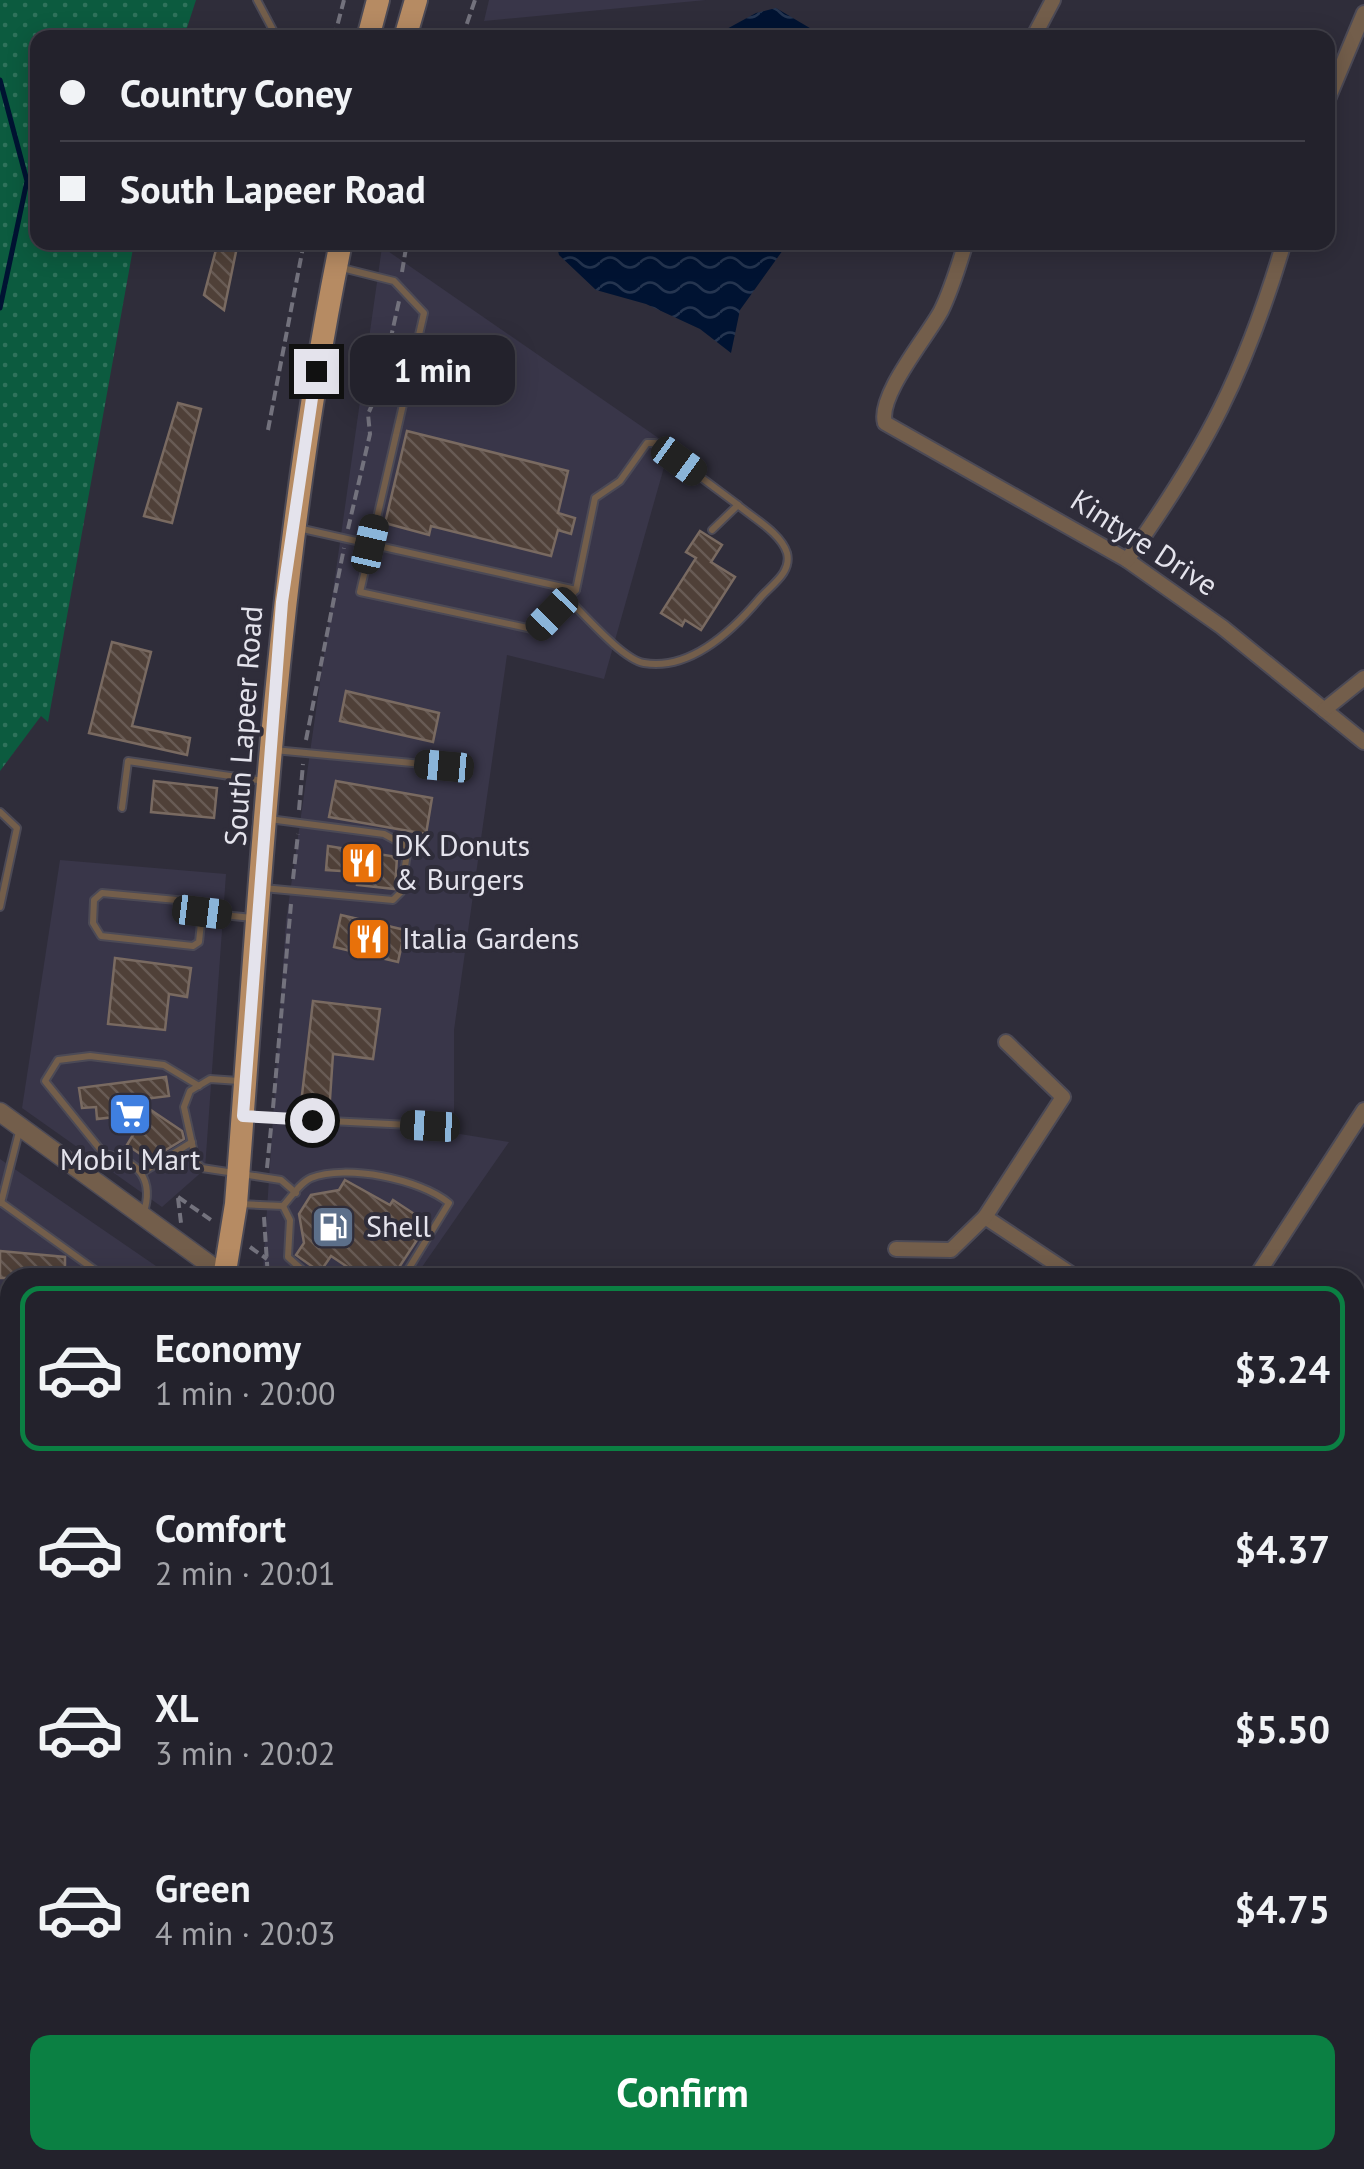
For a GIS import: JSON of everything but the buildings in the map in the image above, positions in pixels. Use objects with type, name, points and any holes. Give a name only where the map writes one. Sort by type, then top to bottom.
[{"type":"main road","points":[[370,30],[378,0]]},
{"type":"main road","points":[[407,30],[416,0]]},
{"type":"main road","name":"South Lapeer Road","points":[[226,1268],[236,1204],[292,527],[339,250]]},
{"type":"street","points":[[1037,30],[1053,0]]},
{"type":"street","points":[[1335,82],[1364,14]]},
{"type":"street","name":"Kintyre Drive","points":[[963,250],[941,311],[882,412],[885,423],[1127,560],[1222,627],[1364,742]]},
{"type":"street","points":[[1127,560],[1185,478],[1229,398],[1256,335],[1282,250]]},
{"type":"street","points":[[1324,710],[1364,678]]},
{"type":"street","points":[[896,1249],[951,1250],[984,1217],[1062,1097],[1006,1042]]},
{"type":"street","points":[[1262,1268],[1364,1110]]},
{"type":"street","points":[[0,1112],[213,1268]]},
{"type":"street","points":[[984,1217],[1062,1268]]},
{"type":"lane","points":[[257,0],[273,30]]},
{"type":"lane","points":[[336,266],[394,281],[424,312],[360,592],[537,630],[568,598],[576,590],[595,498],[620,481],[647,443],[654,443],[738,505],[779,540],[787,552],[787,566],[751,613],[703,648],[680,658],[644,663],[628,657],[568,598]]},
{"type":"lane","points":[[712,530],[738,505]]},
{"type":"lane","points":[[292,527],[576,590]]},
{"type":"lane","points":[[272,750],[444,766]]},
{"type":"lane","points":[[122,808],[128,762],[270,782]]},
{"type":"lane","points":[[0,812],[17,824],[0,906]]},
{"type":"lane","points":[[262,888],[393,900],[401,892],[408,846],[384,834],[267,819]]},
{"type":"lane","points":[[102,893],[198,902],[202,912],[196,946],[101,936],[92,923],[94,900],[102,893]]},
{"type":"lane","points":[[202,912],[259,919]]},
{"type":"lane","points":[[143,1216],[151,1194],[143,1172],[120,1157],[104,1154],[45,1081],[58,1060],[90,1056],[164,1064],[200,1086]]},
{"type":"lane","points":[[246,1081],[210,1079],[190,1091],[184,1107],[196,1162],[202,1168],[281,1180],[296,1193]]},
{"type":"lane","points":[[243,1116],[430,1126]]},
{"type":"lane","points":[[20,1127],[1,1204],[88,1268]]},
{"type":"lane","points":[[143,1172],[192,1142]]},
{"type":"lane","points":[[82,1172],[104,1154]]},
{"type":"lane","points":[[236,1204],[283,1206],[306,1179],[340,1171],[363,1177],[397,1177],[432,1189],[449,1203],[409,1268]]},
{"type":"lane","points":[[283,1206],[290,1220],[288,1257],[300,1268]]},
{"type":"path","points":[[336,30],[344,0]]},
{"type":"path","points":[[465,30],[475,0]]},
{"type":"path","points":[[268,430],[302,250]]},
{"type":"shaded area","points":[[489,0],[706,0],[484,21]]},
{"type":"shaded area","points":[[382,250],[386,250],[670,446],[604,679],[507,655],[454,1030],[454,1133],[509,1142],[421,1268],[263,1268],[286,921]]},
{"type":"shaded area","points":[[60,860],[226,874],[205,1169],[162,1207],[22,1108]]},
{"type":"shaded area","points":[[0,1159],[159,1268],[0,1268]]},
{"type":"green space","points":[[0,0],[196,0],[186,30],[30,30],[30,250],[133,250],[48,722],[41,716],[0,771]]},
{"type":"water","points":[[776,8],[813,30],[725,30],[756,13]]},
{"type":"water","points":[[558,250],[783,250],[740,310],[731,353],[700,329],[646,304],[596,290]]},
{"type":"waterway","points":[[0,80],[27,181],[0,308]]},
{"type":"place","name":"DK Donuts & Burgers","points":[[362,863]]},
{"type":"place","name":"Italia Gardens","points":[[369,939]]},
{"type":"place","name":"Mobil Mart","points":[[130,1114]]},
{"type":"place","name":"Shell","points":[[333,1227]]},
{"type":"route","points":[[312,1120],[243,1116],[282,602],[316,371]]}]
